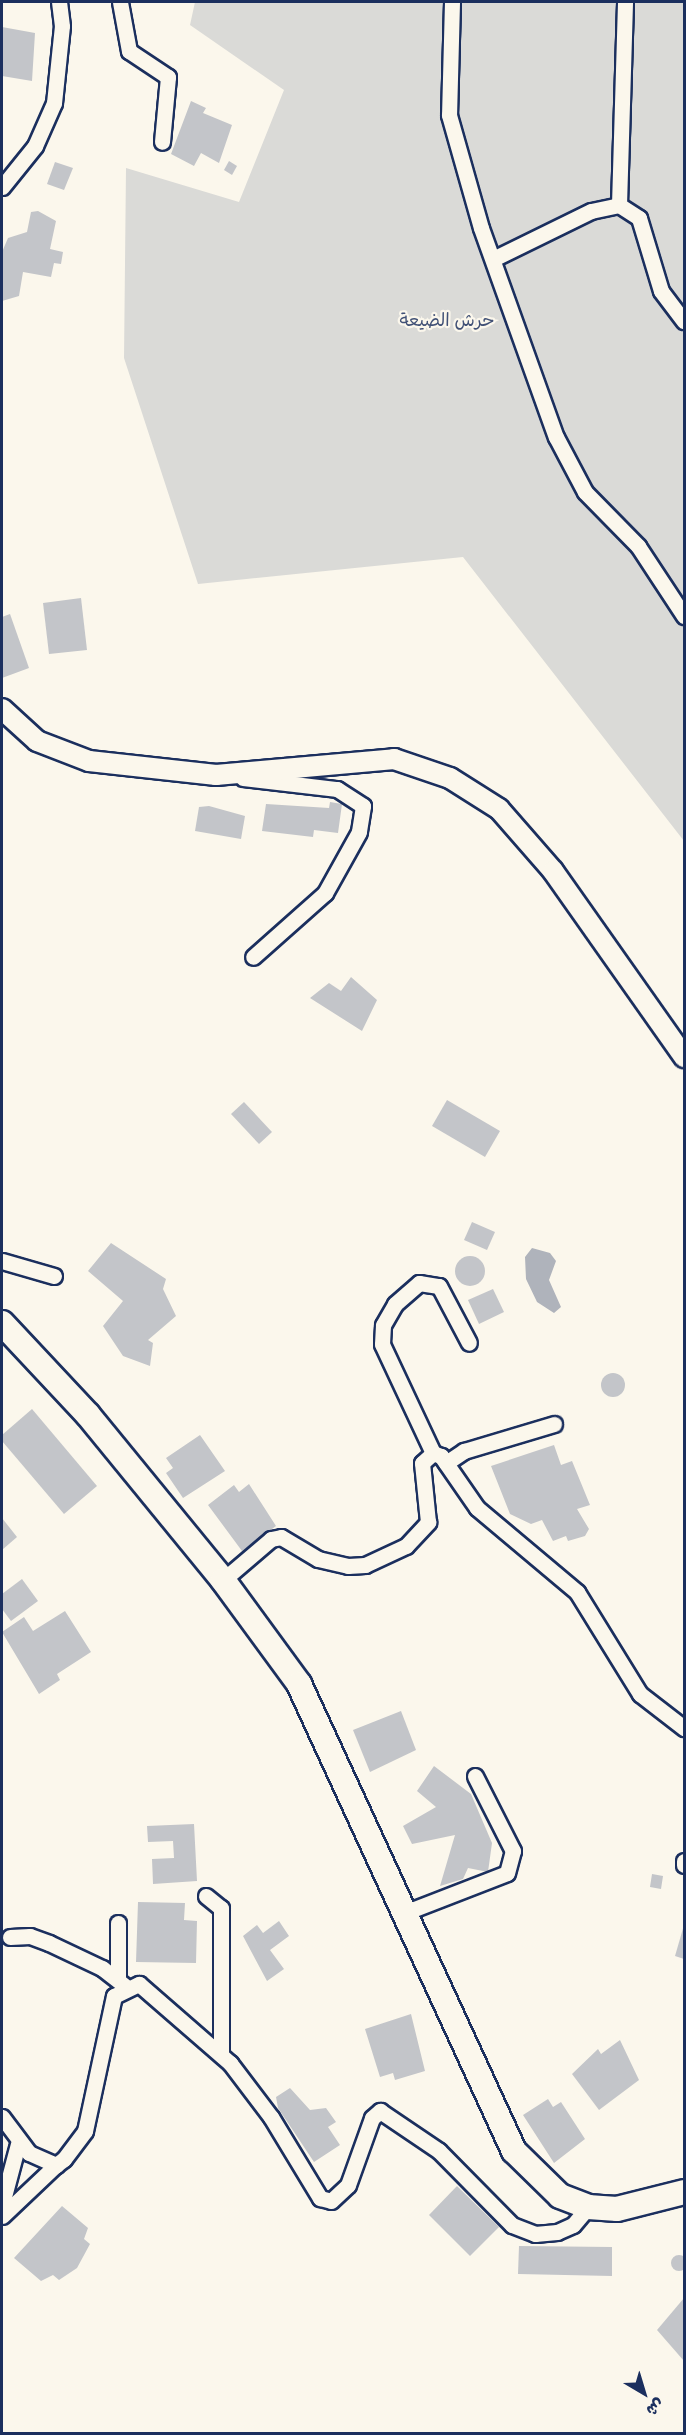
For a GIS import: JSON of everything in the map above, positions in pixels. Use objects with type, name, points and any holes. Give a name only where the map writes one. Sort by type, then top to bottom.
[{"type":"main road","points":[[2,1323],[64,1387],[223,1580],[299,1684],[514,2151],[560,2196],[588,2206],[617,2209],[684,2192]]},
{"type":"street","points":[[2,187],[35,146],[54,103],[62,26],[59,2]]},
{"type":"street","points":[[120,2],[129,51],[168,77],[162,142]]},
{"type":"street","points":[[452,2],[449,115],[493,260],[571,469],[585,492],[638,546],[684,616]]},
{"type":"street","points":[[619,205],[625,2]]},
{"type":"street","points":[[493,260],[591,211],[619,205],[639,218],[661,291],[684,321]]},
{"type":"street","points":[[2,709],[56,751],[89,761],[338,789],[363,806],[358,832],[325,893],[253,957]]},
{"type":"street","points":[[216,775],[394,759],[450,778],[480,795],[553,871],[684,1057]]},
{"type":"street","points":[[2,1261],[54,1276]]},
{"type":"street","points":[[469,1343],[439,1286],[419,1283],[395,1304],[383,1325],[382,1344],[434,1453],[446,1464],[477,1508],[577,1592],[640,1694],[684,1728]]},
{"type":"street","points":[[446,1464],[464,1451],[555,1424]]},
{"type":"street","points":[[223,1580],[271,1539],[281,1537],[318,1559],[348,1566],[365,1565],[406,1546],[428,1522],[422,1463],[434,1453]]},
{"type":"street","points":[[404,1912],[507,1873],[513,1851],[475,1776]]},
{"type":"street","points":[[684,1860],[684,1865]]},
{"type":"street","points":[[206,1896],[221,1908],[221,2055]]},
{"type":"street","points":[[2,2216],[56,2165],[85,2132],[114,1996],[121,1982],[118,1923]]},
{"type":"street","points":[[10,1937],[30,1936],[121,1982],[139,1984],[150,1989],[221,2055],[254,2091],[320,2198],[331,2201],[348,2185],[372,2118],[380,2111],[439,2151],[512,2225],[535,2234],[557,2232],[573,2226],[588,2206]]},
{"type":"street","points":[[2,2117],[18,2144],[56,2165]]},
{"type":"street","points":[[2,2204],[18,2144]]},
{"type":"green space","name":"حرش الضيعة","points":[[195,2],[684,2],[684,841],[463,557],[198,584],[124,358],[126,168],[239,202],[284,90],[190,25]]},
{"type":"shaded area","points":[[532,1248],[550,1253],[556,1261],[549,1280],[561,1307],[554,1313],[537,1302],[526,1279],[525,1257]]},
{"type":"building","points":[[2,27],[35,33],[32,81],[2,76]]},
{"type":"building","points":[[191,101],[206,108],[203,113],[232,125],[219,163],[201,153],[194,166],[171,154]]},
{"type":"building","points":[[229,161],[237,166],[232,175],[224,170]]},
{"type":"building","points":[[55,162],[73,168],[64,190],[47,184]]},
{"type":"building","points":[[38,211],[56,221],[50,249],[63,252],[61,264],[54,263],[51,277],[23,272],[19,296],[2,301],[2,252],[8,238],[27,232],[31,212]]},
{"type":"building","points":[[81,598],[87,650],[49,654],[43,603]]},
{"type":"building","points":[[10,614],[29,668],[2,678],[2,617]]},
{"type":"building","points":[[330,802],[342,804],[338,833],[314,830],[313,837],[262,831],[266,804],[329,808]]},
{"type":"building","points":[[209,806],[245,816],[241,839],[195,831],[199,807]]},
{"type":"building","points":[[351,977],[377,1000],[362,1031],[310,998],[329,983],[341,991]]},
{"type":"building","points":[[447,1100],[500,1131],[485,1157],[432,1126]]},
{"type":"building","points":[[244,1102],[272,1132],[259,1144],[231,1114]]},
{"type":"building","points":[[472,1222],[495,1232],[487,1250],[464,1240]]},
{"type":"building","points":[[111,1243],[166,1279],[163,1289],[176,1316],[148,1340],[153,1343],[150,1366],[123,1356],[103,1326],[123,1301],[88,1271]]},
{"type":"building","points":[[470,1256],[481,1260],[485,1271],[481,1282],[470,1286],[459,1282],[455,1271],[459,1260]]},
{"type":"building","points":[[493,1289],[504,1312],[479,1324],[468,1300]]},
{"type":"building","points":[[613,1373],[622,1376],[625,1385],[622,1394],[613,1397],[604,1394],[601,1385],[604,1376]]},
{"type":"building","points":[[32,1409],[97,1486],[64,1514],[2,1441],[2,1435]]},
{"type":"building","points":[[200,1435],[225,1471],[183,1498],[166,1473],[173,1468],[166,1458]]},
{"type":"building","points":[[554,1445],[561,1465],[572,1461],[590,1505],[577,1509],[589,1529],[585,1536],[568,1541],[566,1536],[553,1541],[542,1520],[531,1524],[510,1514],[491,1466]]},
{"type":"building","points":[[249,1484],[276,1526],[242,1551],[208,1505],[234,1485],[239,1492]]},
{"type":"building","points":[[2,1518],[17,1537],[2,1550]]},
{"type":"building","points":[[22,1579],[38,1601],[11,1621],[2,1609],[2,1594]]},
{"type":"building","points":[[65,1611],[91,1652],[57,1674],[60,1680],[39,1694],[2,1632],[24,1617],[33,1631]]},
{"type":"building","points":[[401,1711],[416,1750],[370,1772],[353,1730]]},
{"type":"building","points":[[434,1766],[471,1794],[492,1843],[488,1872],[468,1868],[463,1879],[440,1886],[455,1835],[412,1844],[403,1826],[436,1807],[417,1791]]},
{"type":"building","points":[[194,1824],[197,1881],[153,1884],[152,1859],[174,1858],[173,1841],[148,1842],[147,1826]]},
{"type":"building","points":[[652,1874],[663,1876],[661,1889],[650,1887]]},
{"type":"building","points":[[138,1902],[185,1903],[184,1920],[197,1921],[196,1963],[136,1962]]},
{"type":"building","points":[[279,1921],[289,1936],[270,1950],[284,1969],[267,1981],[243,1936],[257,1925],[263,1933]]},
{"type":"building","points":[[684,1925],[684,1959],[675,1956]]},
{"type":"building","points":[[411,2014],[425,2071],[395,2080],[393,2073],[380,2077],[365,2029]]},
{"type":"building","points":[[620,2040],[639,2080],[599,2110],[572,2074],[598,2049],[601,2054]]},
{"type":"building","points":[[290,2088],[310,2110],[326,2108],[336,2122],[328,2127],[340,2145],[314,2162],[278,2108],[276,2097]]},
{"type":"building","points":[[548,2099],[553,2107],[561,2102],[585,2139],[554,2163],[523,2115]]},
{"type":"building","points":[[457,2186],[499,2227],[470,2256],[429,2215]]},
{"type":"building","points":[[62,2206],[88,2228],[84,2239],[90,2244],[77,2268],[59,2280],[53,2275],[41,2281],[14,2258]]},
{"type":"building","points":[[519,2246],[612,2247],[612,2276],[518,2274]]},
{"type":"building","points":[[676,2255],[682,2255],[687,2263],[685,2269],[676,2271],[671,2266],[671,2260]]},
{"type":"building","points":[[684,2298],[684,2361],[657,2330]]}]
